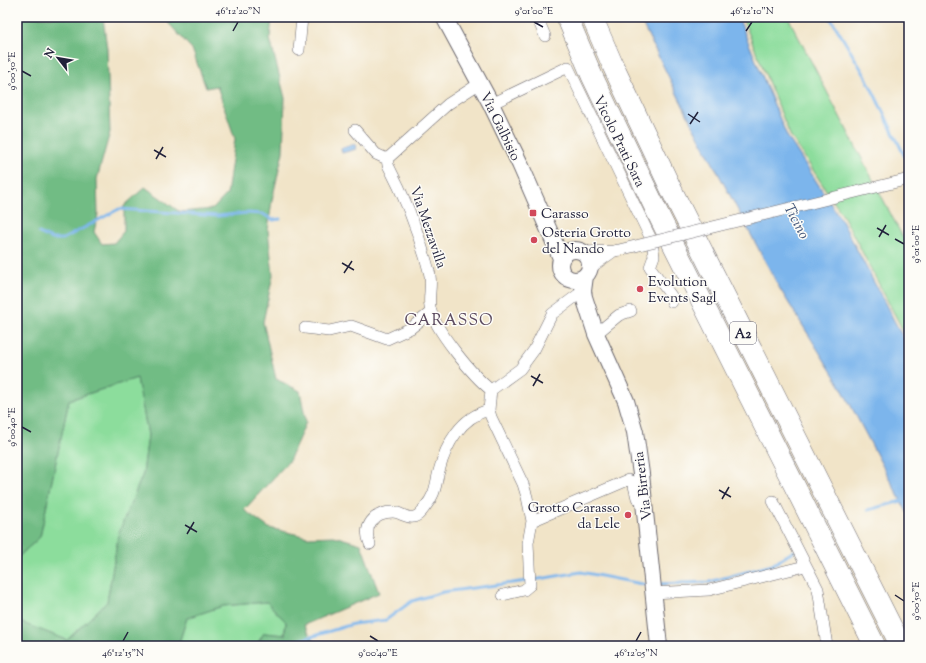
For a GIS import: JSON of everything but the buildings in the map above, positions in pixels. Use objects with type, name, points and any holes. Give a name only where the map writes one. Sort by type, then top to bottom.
[{"type":"highway","name":"A2","points":[[567,17],[592,76],[651,200],[875,646]]},
{"type":"highway","name":"A2","points":[[592,17],[614,68],[673,193],[901,646]]},
{"type":"street","points":[[299,50],[302,17]]},
{"type":"street","name":"Via Galbisio","points":[[444,17],[491,104],[520,164],[552,238],[571,253]]},
{"type":"street","points":[[537,17],[545,36]]},
{"type":"street","name":"Vicolo Prati Sara","points":[[491,104],[568,67],[652,241],[654,256],[650,267],[672,297],[672,302]]},
{"type":"street","points":[[355,130],[376,154],[387,159],[448,104],[480,83]]},
{"type":"street","name":"Via Mezzavilla","points":[[387,159],[388,165],[410,210],[430,273],[431,312]]},
{"type":"street","points":[[571,253],[616,250],[909,179]]},
{"type":"street","points":[[491,390],[508,380],[525,364],[538,344],[552,314],[580,282],[616,250]]},
{"type":"street","points":[[571,253],[587,257],[580,282]]},
{"type":"street","points":[[571,253],[561,271],[580,282]]},
{"type":"street","name":"Via Birreria","points":[[580,282],[596,334],[619,385],[637,442],[653,591],[655,644]]},
{"type":"street","points":[[596,334],[619,315],[632,311]]},
{"type":"street","points":[[305,328],[329,331],[350,326],[387,339],[411,328],[431,312],[452,346],[479,380],[491,390]]},
{"type":"street","points":[[491,390],[489,410],[493,423],[523,484],[532,521],[528,543],[529,587],[524,590],[503,595]]},
{"type":"street","points":[[370,544],[367,533],[368,524],[372,519],[391,512],[412,517],[419,514],[435,494],[442,462],[456,432],[467,420],[489,410]]},
{"type":"street","points":[[532,521],[630,480],[633,482],[638,499],[644,502]]},
{"type":"street","points":[[773,501],[820,595],[827,646]]},
{"type":"street","points":[[653,591],[709,590],[805,566]]},
{"type":"green space","points":[[17,17],[103,17],[107,49],[110,132],[97,179],[98,214],[94,232],[102,244],[114,243],[124,231],[124,206],[145,187],[180,212],[213,209],[227,194],[235,139],[217,86],[206,88],[192,49],[163,17],[272,17],[270,39],[285,98],[283,152],[272,200],[268,230],[273,275],[263,322],[276,379],[300,391],[306,422],[289,461],[244,510],[269,528],[308,537],[334,536],[361,544],[379,593],[304,625],[316,646],[256,646],[264,633],[285,635],[286,622],[267,602],[223,606],[187,618],[178,646],[17,646],[17,621],[67,640],[107,602],[119,532],[143,474],[148,435],[137,378],[69,400],[40,537],[17,558]]},
{"type":"green space","points":[[742,17],[788,17],[909,249],[909,342],[845,219],[790,135]]},
{"type":"green space","points":[[137,378],[148,435],[143,474],[119,532],[107,602],[67,640],[17,621],[17,558],[40,537],[69,400]]},
{"type":"green space","points":[[267,602],[286,622],[284,635],[264,633],[256,646],[178,646],[187,618],[223,606]]},
{"type":"water","name":"Ticino","points":[[639,17],[738,17],[787,136],[842,221],[909,349],[909,516],[841,387],[780,289],[693,126]]},
{"type":"water","points":[[355,144],[356,149],[342,153],[341,148]]},
{"type":"waterway","points":[[830,17],[866,77],[909,165]]},
{"type":"waterway","points":[[39,233],[52,239],[63,239],[119,209],[218,216],[246,213],[263,214],[273,220],[280,219]]},
{"type":"waterway","points":[[868,510],[909,499]]},
{"type":"waterway","points":[[657,584],[709,582],[772,565],[794,551]]},
{"type":"waterway","points":[[533,580],[581,572],[647,585]]},
{"type":"waterway","points":[[281,646],[353,624],[386,620],[412,601],[443,592],[527,581]]},
{"type":"place","name":"Carasso","points":[[533,213]]},
{"type":"place","name":"Osteria Grotto del Nando","points":[[534,240]]},
{"type":"place","name":"Evolution Events Sagl","points":[[640,289]]},
{"type":"place","name":"Grotto Carasso da Lele","points":[[628,515]]},
{"type":"district","name":"CARASSO","points":[[449,319]]}]
